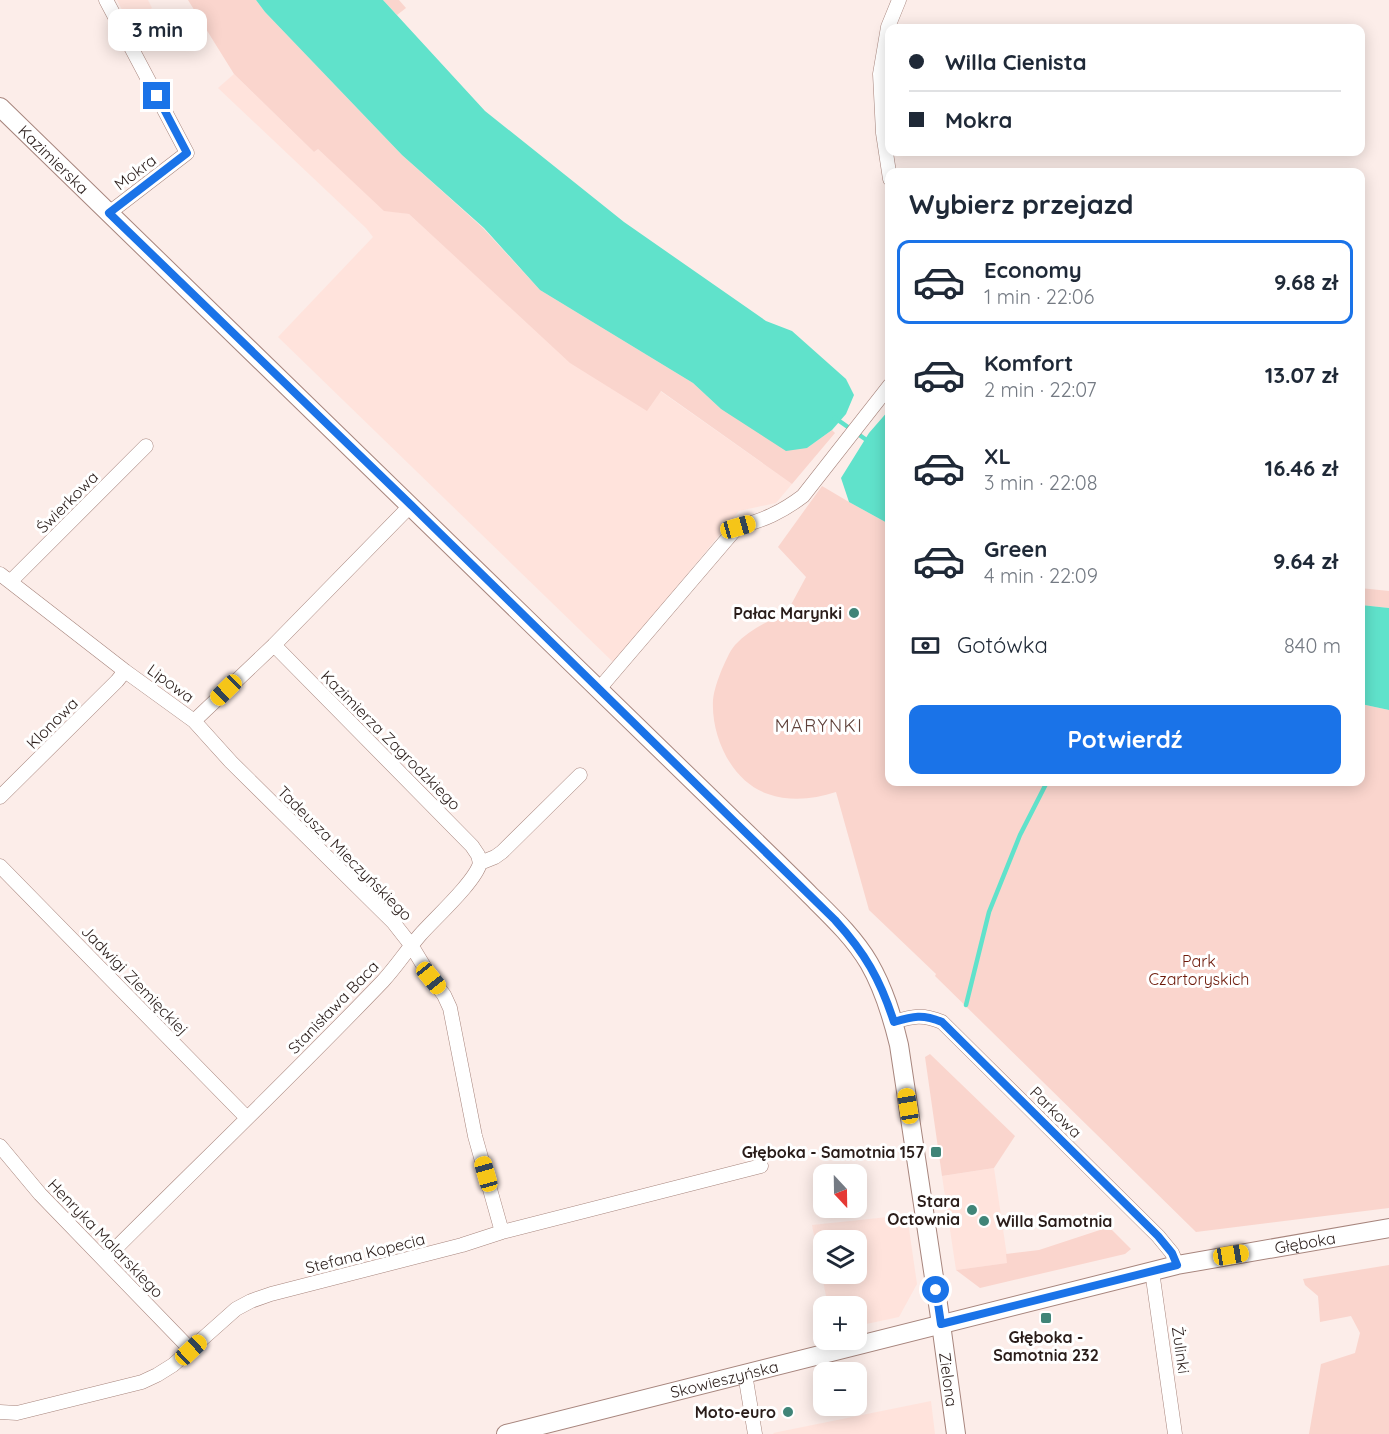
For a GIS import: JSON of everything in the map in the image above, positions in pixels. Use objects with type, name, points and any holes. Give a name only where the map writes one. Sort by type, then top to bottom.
[{"type":"main road","name":"Kazimierska","points":[[0,107],[411,505],[854,940],[879,983],[894,1022],[941,1324]]},
{"type":"main road","name":"Głęboka","points":[[941,1324],[1177,1265],[1389,1228]]},
{"type":"main road","name":"Skowieszyńska","points":[[506,1434],[941,1324]]},
{"type":"main road","name":"Zielona","points":[[941,1324],[956,1434]]},
{"type":"street","name":"Mokra","points":[[106,0],[187,153],[109,213]]},
{"type":"street","points":[[889,24],[899,0]]},
{"type":"street","points":[[885,45],[880,74],[885,146]]},
{"type":"street","points":[[599,689],[738,527],[775,515],[803,496],[885,391]]},
{"type":"street","name":"Świerkowa","points":[[5,578],[146,446]]},
{"type":"street","name":"Lipowa","points":[[5,578],[194,721],[274,645],[411,505]]},
{"type":"street","name":"Kazimierza Zagrodzkiego","points":[[274,645],[471,846],[478,855],[480,863]]},
{"type":"street","name":"Klonowa","points":[[0,797],[125,671]]},
{"type":"street","name":"Tadeusza Mieczyńskiego","points":[[194,721],[231,762],[393,922],[444,995],[450,1008],[476,1136],[502,1232]]},
{"type":"street","name":"Stanisława Baca","points":[[104,1260],[385,978],[411,945],[479,870],[480,863],[502,852],[580,775]]},
{"type":"street","name":"Jadwigi Ziemięckiej","points":[[0,866],[247,1118]]},
{"type":"street","name":"Parkowa","points":[[894,1022],[911,1017],[929,1017],[942,1022],[1158,1236],[1172,1253],[1177,1265]]},
{"type":"street","name":"Henryka Malarskiego","points":[[0,1146],[40,1194],[191,1350]]},
{"type":"street","name":"Stefana Kopecia","points":[[0,1412],[17,1413],[142,1382],[173,1365],[236,1309],[251,1300],[462,1245],[502,1232],[761,1166]]},
{"type":"street","name":"Żulinki","points":[[1152,1271],[1175,1434]]},
{"type":"street","points":[[745,1374],[755,1434]]},
{"type":"shaded area","points":[[117,0],[148,0],[152,8],[128,22]]},
{"type":"shaded area","points":[[256,0],[383,0],[485,111],[624,222],[766,321],[792,331],[846,379],[854,395],[846,414],[832,430],[807,448],[786,451],[721,409],[693,383],[540,290],[484,228],[402,155]]},
{"type":"shaded area","points":[[234,74],[314,152],[318,149],[384,210],[409,214],[571,363],[647,410],[660,391],[792,484],[776,503],[739,511],[614,663],[278,337],[373,237],[218,88]]},
{"type":"shaded area","points":[[885,415],[885,522],[849,502],[841,478],[869,433]]},
{"type":"shaded area","points":[[1365,605],[1389,608],[1389,710],[1365,705]]},
{"type":"shaded area","points":[[994,1168],[1008,1263],[956,1270],[942,1176]]},
{"type":"shaded area","points":[[907,1215],[917,1284],[899,1317],[867,1324],[867,1296],[826,1296],[824,1284],[867,1284],[867,1230],[813,1230],[812,1225]]},
{"type":"shaded area","points":[[931,1401],[935,1434],[773,1433],[867,1416],[867,1414]]},
{"type":"green space","points":[[188,0],[256,0],[402,155],[483,228],[540,290],[693,383],[721,409],[807,448],[832,430],[835,433],[792,484],[661,391],[647,411],[570,363],[409,214],[384,211],[318,149],[314,152],[234,74]]},
{"type":"green space","points":[[383,0],[399,0],[406,8],[397,15]]},
{"type":"green space","name":"Park Czartoryskich","points":[[822,486],[885,522],[885,786],[1365,786],[1365,705],[1389,710],[1389,1208],[1196,1232],[869,910],[836,792],[802,799],[785,798],[755,788],[734,769],[720,743],[716,729],[713,700],[716,684],[735,645],[759,626],[786,614],[806,577],[778,547]]},
{"type":"green space","points":[[1365,589],[1389,591],[1389,608],[1365,605]]},
{"type":"green space","points":[[930,1054],[1015,1136],[994,1168],[942,1176],[925,1057]]},
{"type":"green space","points":[[1109,1227],[1131,1249],[1125,1254],[980,1288],[956,1270],[1007,1263],[1006,1254],[1039,1250]]},
{"type":"green space","points":[[1389,1265],[1389,1434],[1309,1434],[1321,1364],[1355,1353],[1360,1333],[1351,1316],[1320,1322],[1318,1296],[1305,1285],[1303,1279]]},
{"type":"waterway","points":[[835,418],[868,441]]},
{"type":"waterway","points":[[966,1005],[989,912],[1020,835],[1045,786]]},
{"type":"place","name":"Pałac Marynki","points":[[854,613]]},
{"type":"place","name":"Głęboka - Samotnia 157","points":[[936,1152]]},
{"type":"place","name":"Stara Octownia","points":[[972,1210]]},
{"type":"place","name":"Willa Samotnia","points":[[984,1221]]},
{"type":"place","name":"Głęboka - Samotnia 232","points":[[1046,1318]]},
{"type":"place","name":"Moto-euro","points":[[788,1412]]},
{"type":"district","name":"MARYNKI","points":[[819,726]]},
{"type":"route","points":[[157,96],[187,153],[109,213],[835,920],[854,940],[868,961],[894,1022],[911,1017],[929,1017],[942,1022],[1158,1236],[1172,1253],[1177,1265],[941,1324],[936,1290]]}]
